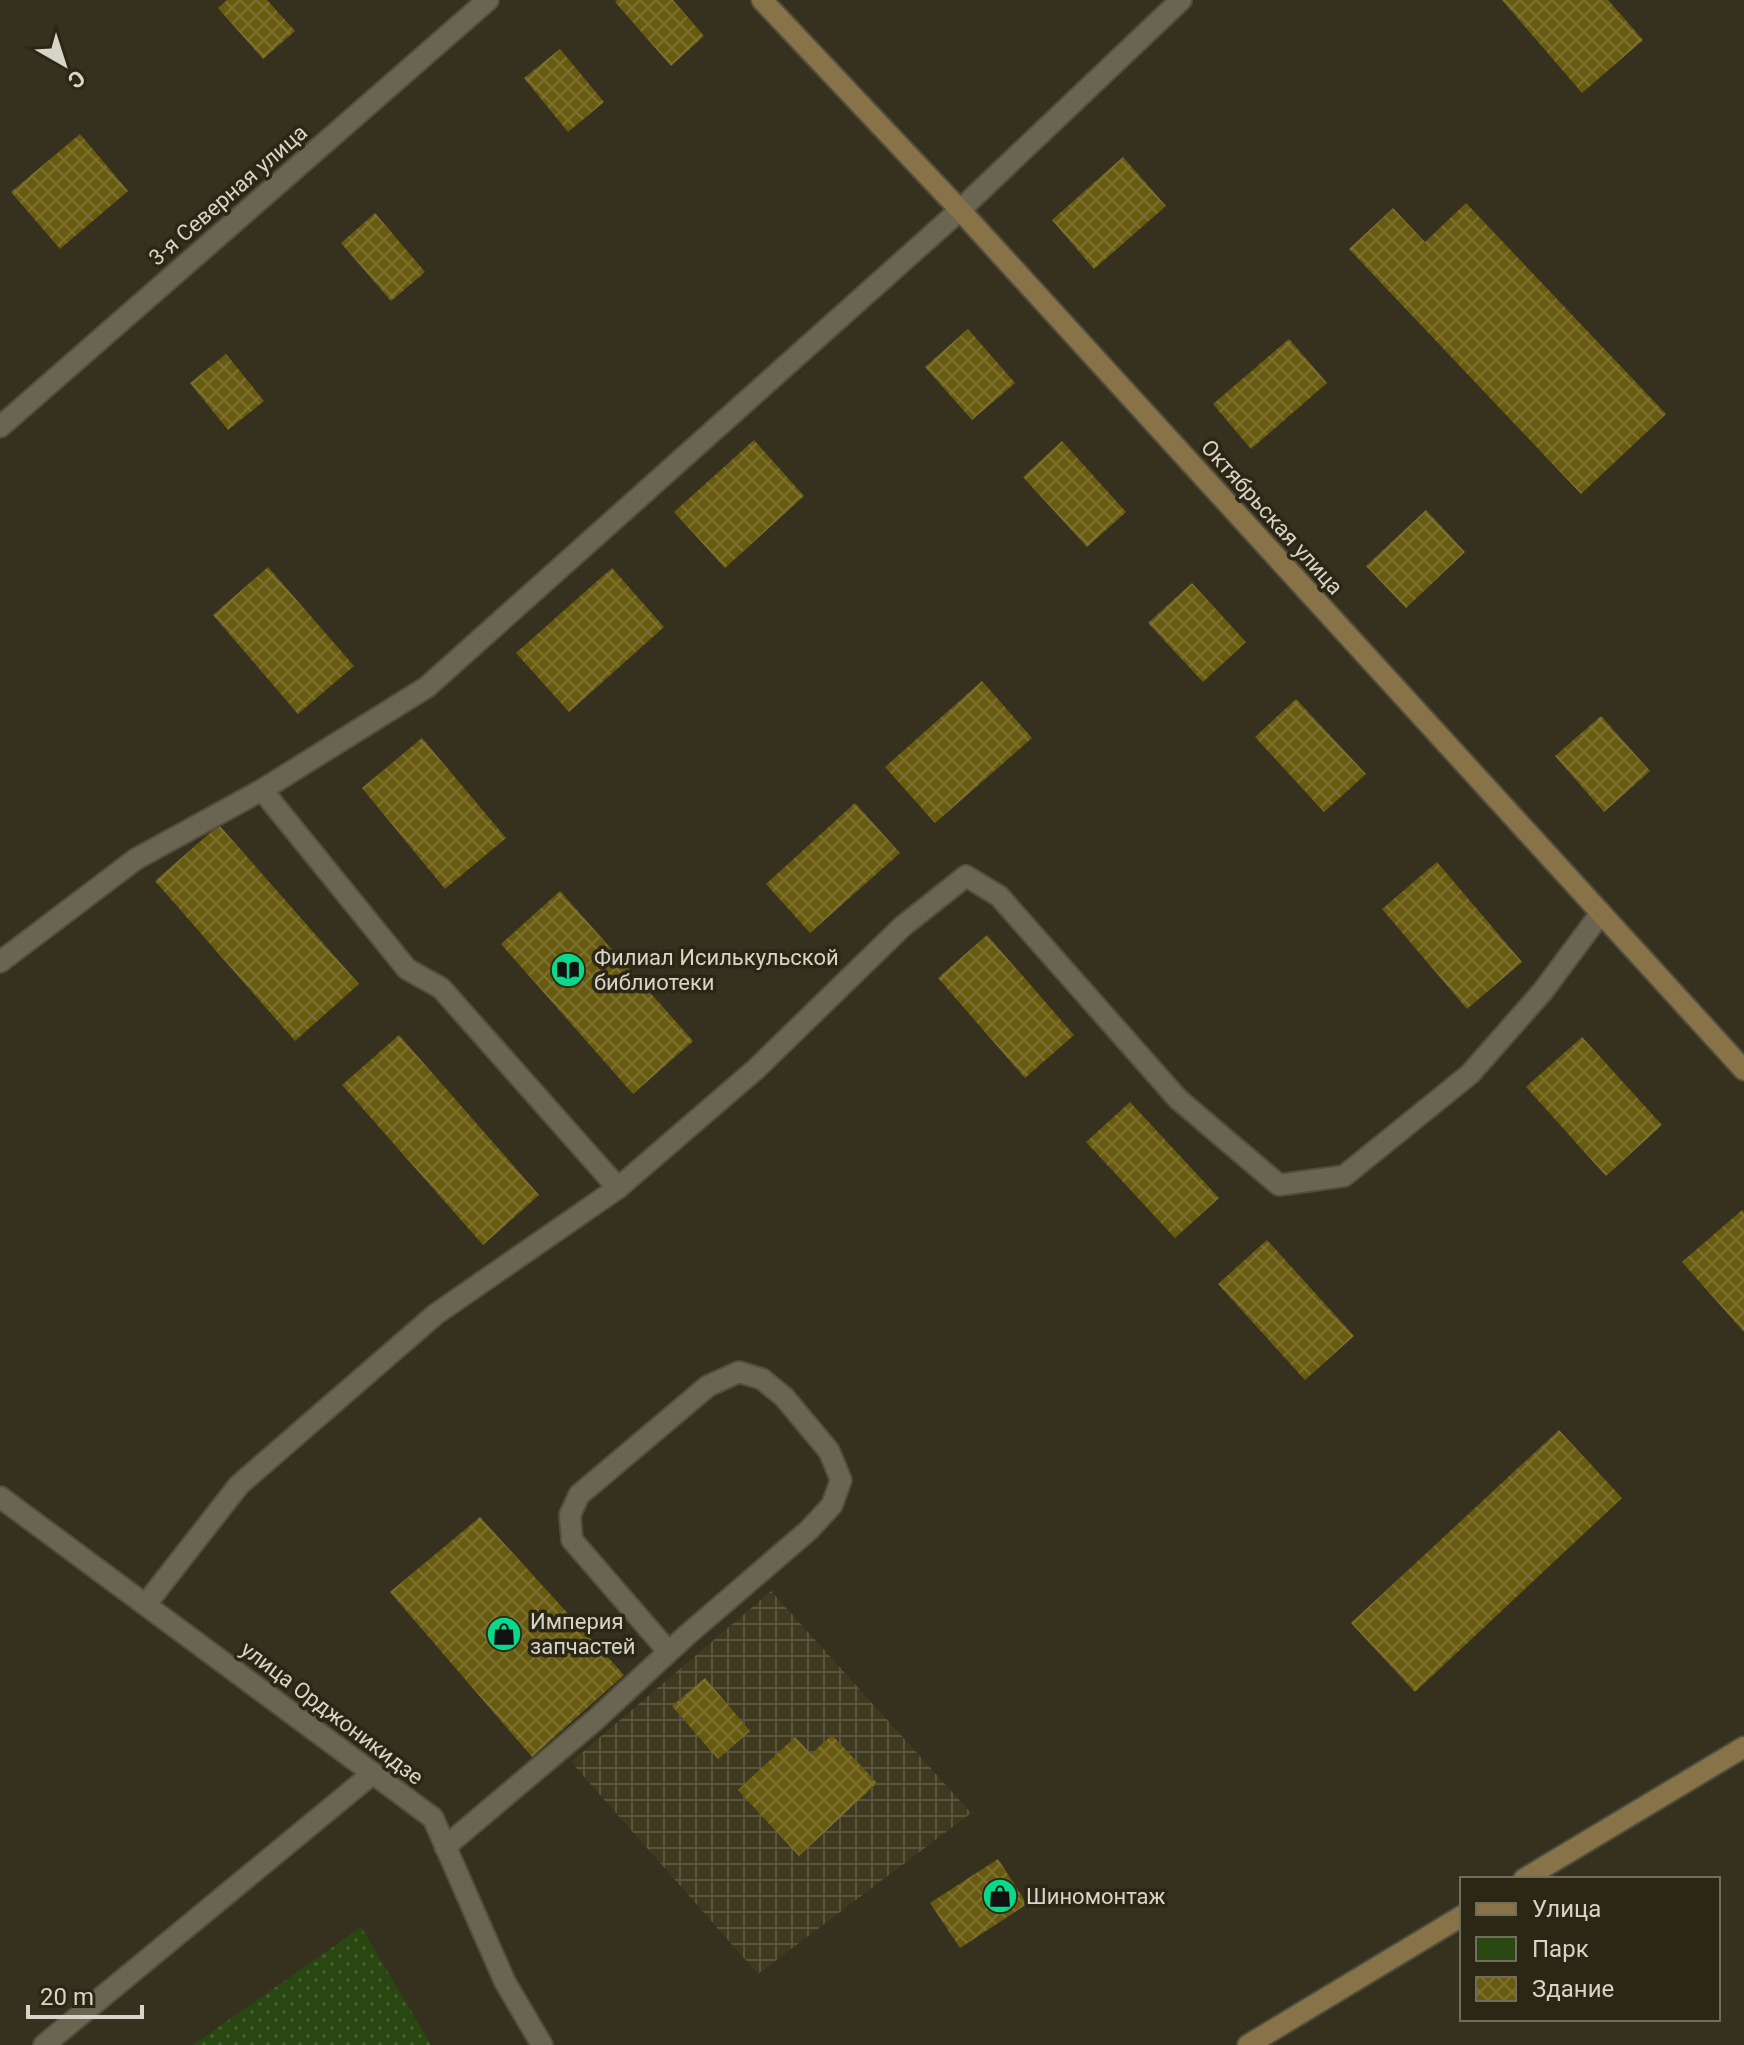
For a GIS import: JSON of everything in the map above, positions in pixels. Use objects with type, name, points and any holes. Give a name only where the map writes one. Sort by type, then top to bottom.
[{"type":"street","name":"3-я Северная улица","points":[[0,427],[488,0]]},
{"type":"street","name":"Октябрьская улица","points":[[762,0],[960,210],[1744,1070]]},
{"type":"street","points":[[0,962],[136,859],[262,790],[427,687],[960,210],[1181,0]]},
{"type":"street","points":[[262,790],[407,969],[441,988],[618,1188]]},
{"type":"street","points":[[146,1604],[239,1485],[436,1314],[618,1188],[756,1069],[903,926],[966,876],[999,896],[1178,1099],[1279,1185],[1344,1176],[1470,1074],[1543,991],[1601,913]]},
{"type":"street","points":[[445,1847],[594,1721],[668,1651],[809,1530],[832,1505],[841,1480],[829,1451],[784,1397],[762,1379],[739,1372],[708,1386],[579,1495],[570,1515],[572,1540],[668,1651]]},
{"type":"street","name":"улица Орджоникидзе","points":[[0,1497],[433,1818],[505,1982],[542,2045]]},
{"type":"street","points":[[1527,1877],[1744,1747]]},
{"type":"street","points":[[44,2045],[372,1774]]},
{"type":"street","points":[[1248,2045],[1460,1917]]},
{"type":"shaded area","points":[[771,1591],[971,1813],[758,1974],[571,1762]]},
{"type":"green space","points":[[361,1927],[431,2045],[193,2045]]},
{"type":"building","points":[[227,0],[267,0],[295,31],[263,59],[218,8]]},
{"type":"building","points":[[673,0],[704,36],[671,66],[615,2]]},
{"type":"building","points":[[1502,0],[1608,0],[1643,40],[1582,93]]},
{"type":"building","points":[[560,49],[604,102],[568,132],[524,78]]},
{"type":"building","points":[[80,134],[128,191],[60,249],[11,192]]},
{"type":"building","points":[[1123,157],[1166,206],[1094,269],[1052,220]]},
{"type":"building","points":[[1466,203],[1666,414],[1581,494],[1349,249],[1393,208],[1425,242]]},
{"type":"building","points":[[375,213],[425,272],[391,301],[341,243]]},
{"type":"building","points":[[968,329],[1015,383],[972,420],[925,367]]},
{"type":"building","points":[[1289,339],[1327,383],[1251,449],[1213,404]]},
{"type":"building","points":[[226,354],[264,401],[228,430],[190,383]]},
{"type":"building","points":[[754,440],[804,496],[725,568],[674,512]]},
{"type":"building","points":[[1062,441],[1126,512],[1087,547],[1023,477]]},
{"type":"building","points":[[1426,510],[1465,552],[1406,608],[1366,566]]},
{"type":"building","points":[[268,567],[354,666],[298,714],[213,615]]},
{"type":"building","points":[[612,568],[664,627],[569,712],[516,653]]},
{"type":"building","points":[[1192,583],[1246,642],[1203,682],[1148,623]]},
{"type":"building","points":[[982,681],[1032,738],[935,823],[885,767]]},
{"type":"building","points":[[1296,699],[1366,774],[1324,812],[1255,737]]},
{"type":"building","points":[[1601,716],[1650,771],[1604,812],[1555,756]]},
{"type":"building","points":[[422,738],[506,838],[445,889],[362,788]]},
{"type":"building","points":[[855,803],[900,853],[810,933],[766,884]]},
{"type":"building","points":[[219,825],[359,984],[295,1041],[155,881]]},
{"type":"building","points":[[1437,862],[1522,962],[1467,1009],[1382,909]]},
{"type":"building","points":[[560,891],[693,1041],[633,1094],[501,944]]},
{"type":"building","points":[[987,935],[1074,1035],[1025,1078],[938,978]]},
{"type":"building","points":[[399,1035],[539,1195],[483,1245],[342,1085]]},
{"type":"building","points":[[1582,1037],[1662,1125],[1606,1176],[1526,1087]]},
{"type":"building","points":[[1130,1102],[1219,1198],[1175,1238],[1086,1142]]},
{"type":"building","points":[[1742,1210],[1744,1212],[1744,1332],[1682,1262]]},
{"type":"building","points":[[1267,1240],[1354,1336],[1305,1380],[1218,1284]]},
{"type":"building","points":[[1559,1430],[1622,1498],[1415,1692],[1351,1623]]},
{"type":"building","points":[[480,1517],[624,1675],[532,1757],[390,1592]]},
{"type":"building","points":[[705,1678],[750,1731],[718,1759],[672,1706]]},
{"type":"building","points":[[832,1735],[877,1783],[799,1856],[738,1790],[795,1737],[811,1754]]},
{"type":"building","points":[[998,1859],[1027,1904],[960,1948],[930,1903]]},
{"type":"place","name":"Филиал Исилькульской библиотеки","points":[[568,970]]},
{"type":"place","name":"Империя запчастей","points":[[504,1634]]},
{"type":"place","name":"Шиномонтаж","points":[[1000,1896]]}]
